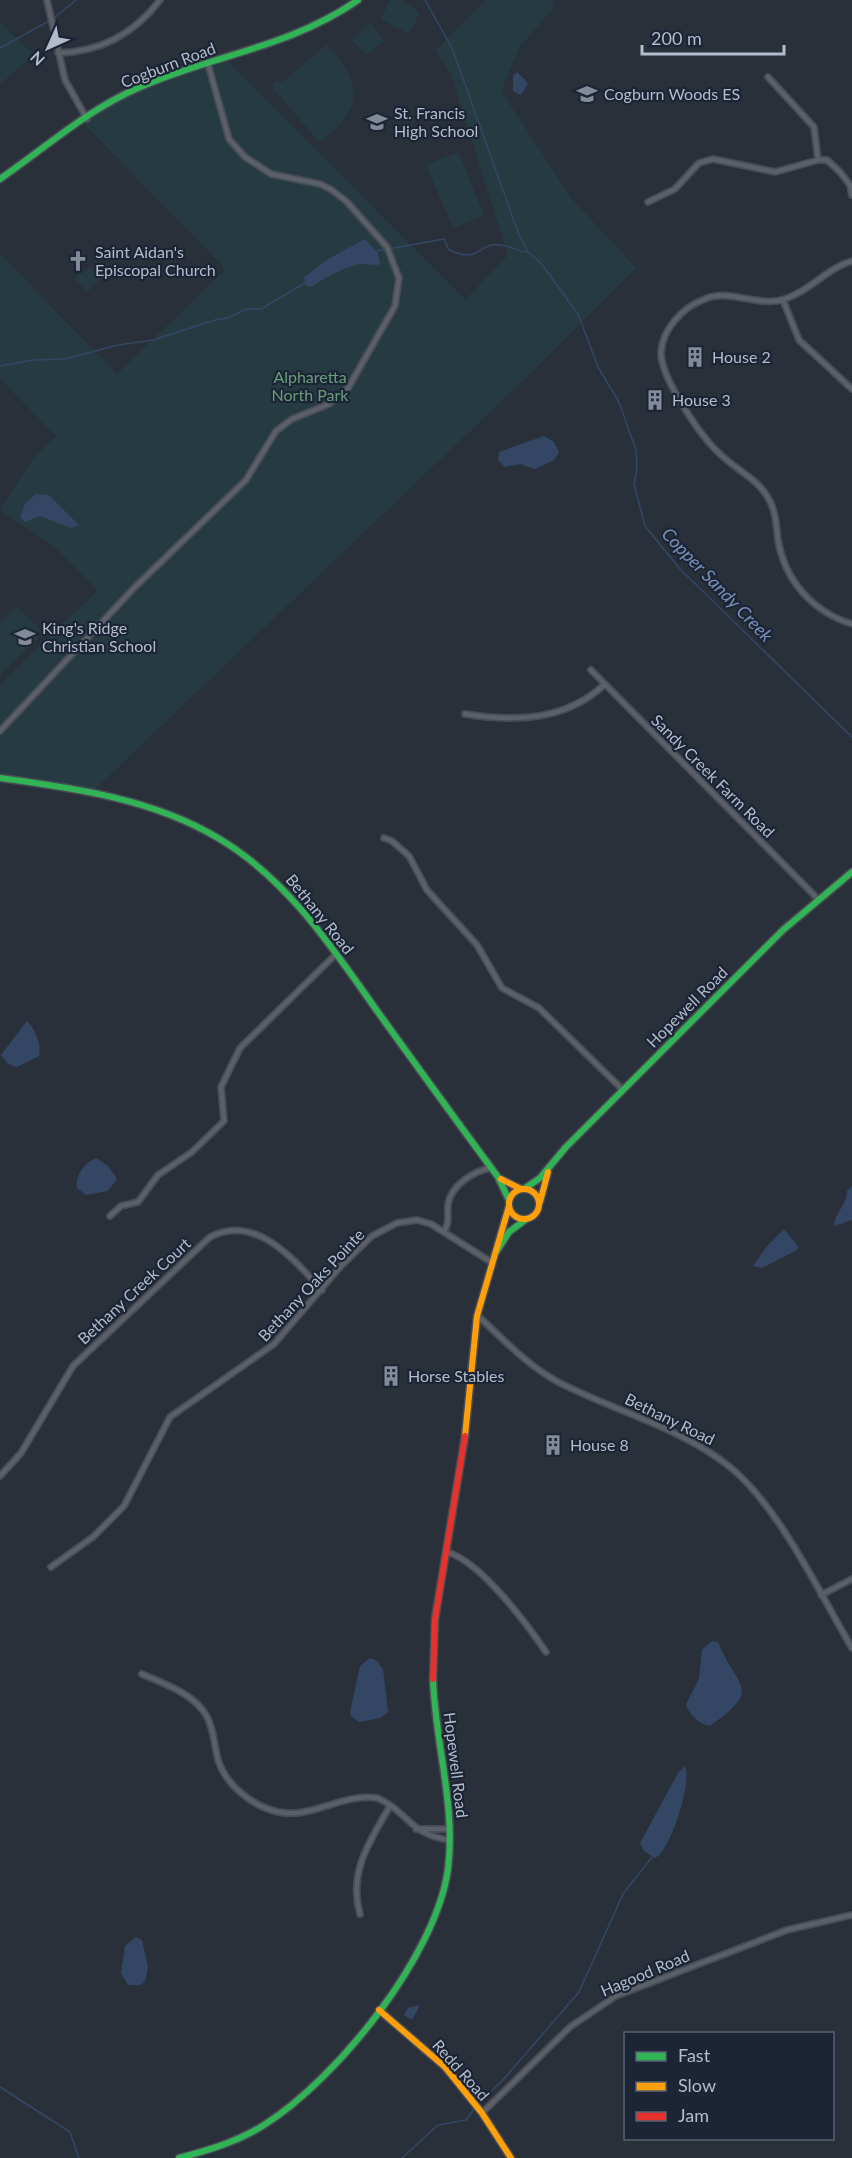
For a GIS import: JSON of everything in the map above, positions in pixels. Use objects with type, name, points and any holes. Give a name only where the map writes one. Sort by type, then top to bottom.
[{"type":"street","points":[[47,0],[65,80],[87,119]]},
{"type":"street","points":[[58,53],[84,51],[107,45],[137,25],[160,0]]},
{"type":"street","name":"Cogburn Road","points":[[0,179],[87,119],[137,89],[305,31],[331,18],[358,0]]},
{"type":"street","points":[[0,731],[135,587],[246,480],[276,431],[297,417],[323,408],[348,388],[397,299],[399,278],[391,253],[342,197],[320,184],[265,171],[245,157],[229,139],[208,63]]},
{"type":"street","points":[[768,77],[814,128],[818,160]]},
{"type":"street","points":[[648,202],[675,189],[692,168],[706,160],[726,161],[775,172],[818,160],[827,160],[834,165],[850,186],[852,195]]},
{"type":"street","points":[[852,261],[783,300],[767,302],[721,295],[703,299],[685,311],[673,323],[662,345],[663,363],[701,434],[717,452],[757,484],[768,498],[775,513],[782,556],[793,581],[820,609],[852,624]]},
{"type":"street","points":[[783,300],[799,340],[852,388]]},
{"type":"street","name":"Sandy Creek Farm Road","points":[[591,670],[818,899]]},
{"type":"street","points":[[465,714],[514,720],[555,713],[582,702],[605,684]]},
{"type":"street","name":"Bethany Road","points":[[0,778],[98,794],[153,810],[215,836],[247,857],[275,880],[303,910],[498,1177],[509,1203]]},
{"type":"street","points":[[384,838],[392,841],[409,856],[427,890],[477,945],[502,988],[539,1008],[623,1090]]},
{"type":"street","name":"Hopewell Road","points":[[522,1189],[530,1186],[549,1168],[566,1147],[623,1090],[818,899],[852,872]]},
{"type":"street","points":[[110,1216],[121,1206],[138,1202],[158,1175],[192,1152],[224,1121],[221,1087],[240,1048],[336,954]]},
{"type":"street","points":[[444,1232],[450,1221],[450,1199],[463,1181],[473,1174],[491,1168]]},
{"type":"street","name":"Hopewell Road","points":[[539,1205],[549,1168]]},
{"type":"street","name":"Bethany Road","points":[[498,1177],[522,1189]]},
{"type":"street","points":[[522,1189],[533,1192],[539,1205],[536,1214],[527,1219],[513,1215],[509,1203],[513,1193],[522,1189]]},
{"type":"street","name":"Hopewell Road","points":[[179,2158],[237,2141],[283,2114],[322,2079],[417,1960],[432,1930],[445,1887],[450,1840],[433,1678],[435,1623],[463,1456],[477,1315],[509,1203]]},
{"type":"street","name":"Hopewell Road","points":[[494,1254],[517,1224],[527,1219]]},
{"type":"street","name":"Bethany Oaks Pointe","points":[[51,1567],[93,1537],[119,1512],[170,1417],[274,1344],[365,1241],[390,1226],[403,1221],[417,1220],[444,1232],[491,1262]]},
{"type":"street","name":"Bethany Creek Court","points":[[0,1476],[21,1453],[73,1366],[210,1237],[223,1231],[239,1230],[260,1235],[279,1249],[322,1290]]},
{"type":"street","name":"Bethany Road","points":[[477,1315],[518,1354],[545,1374],[699,1447],[728,1466],[764,1503],[852,1648]]},
{"type":"street","points":[[447,1552],[458,1557],[509,1602],[546,1652]]},
{"type":"street","points":[[821,1595],[852,1579]]},
{"type":"street","points":[[142,1674],[183,1694],[201,1709],[210,1724],[225,1775],[238,1790],[261,1805],[277,1812],[295,1813],[345,1799],[372,1797],[390,1806],[416,1829],[430,1837],[450,1840]]},
{"type":"street","points":[[360,1914],[357,1896],[358,1865],[390,1806]]},
{"type":"street","points":[[416,1829],[450,1829]]},
{"type":"street","name":"Hagood Road","points":[[482,2113],[570,2027],[615,1996],[787,1930],[852,1915]]},
{"type":"street","name":"Redd Road","points":[[379,2010],[445,2067],[482,2113],[511,2158]]},
{"type":"green space","points":[[390,0],[400,0],[420,12],[409,34],[381,19]]},
{"type":"green space","name":"Alpharetta North Park","points":[[485,0],[553,0],[554,8],[520,46],[501,91],[572,199],[636,268],[535,369],[92,792],[0,778],[0,685],[98,590],[58,550],[0,510],[32,460],[56,436],[0,379],[0,254],[117,374],[226,269],[80,120],[188,71],[227,60],[465,300],[508,255],[451,74],[436,50]]},
{"type":"green space","points":[[0,22],[34,55],[0,84]]},
{"type":"green space","points":[[369,24],[372,24],[384,41],[367,55],[352,41]]},
{"type":"green space","points":[[327,45],[347,72],[352,84],[353,96],[351,107],[344,118],[319,142],[274,92],[273,85],[276,81],[282,82]]},
{"type":"green space","points":[[458,152],[484,215],[453,228],[426,165]]},
{"type":"green space","points":[[90,266],[102,278],[87,292],[75,279],[80,271],[83,273]]},
{"type":"green space","points":[[17,606],[43,633],[0,675],[0,623]]},
{"type":"green space","points":[[520,1194],[528,1194],[534,1200],[534,1208],[528,1214],[520,1214],[514,1208],[514,1200]]},
{"type":"water","points":[[517,72],[528,83],[521,95],[513,91],[513,76]]},
{"type":"water","points":[[365,239],[378,253],[380,264],[355,265],[311,287],[306,286],[304,277],[328,259]]},
{"type":"water","points":[[544,436],[554,442],[559,453],[554,460],[535,469],[520,464],[505,467],[498,460],[499,452]]},
{"type":"water","points":[[36,494],[49,495],[79,525],[71,528],[40,516],[25,522],[20,517],[25,504]]},
{"type":"water","points":[[27,1021],[37,1037],[40,1047],[39,1056],[17,1067],[8,1064],[1,1055]]},
{"type":"water","points":[[96,1158],[108,1166],[117,1179],[108,1191],[86,1195],[77,1188],[79,1174]]},
{"type":"water","points":[[852,1186],[852,1220],[834,1226],[847,1191]]},
{"type":"water","points":[[784,1229],[799,1247],[797,1250],[762,1268],[753,1266],[767,1246]]},
{"type":"water","points":[[712,1641],[718,1642],[738,1679],[741,1695],[727,1713],[710,1726],[695,1718],[689,1712],[686,1704],[699,1679],[702,1650]]},
{"type":"water","points":[[370,1658],[376,1660],[383,1669],[388,1712],[380,1718],[359,1722],[352,1717],[350,1712],[360,1666]]},
{"type":"water","points":[[685,1766],[686,1785],[679,1815],[667,1843],[655,1858],[644,1851],[640,1843],[678,1773]]},
{"type":"water","points":[[136,1937],[142,1940],[148,1967],[145,1982],[140,1985],[128,1985],[121,1973],[125,1946]]},
{"type":"water","points":[[420,2005],[412,2020],[404,2015],[408,2008]]},
{"type":"waterway","name":"Copper Sandy Creek","points":[[54,18],[76,0]]},
{"type":"waterway","name":"Copper Sandy Creek","points":[[425,0],[452,48],[519,235],[528,252],[540,262],[578,314],[598,367],[619,402],[636,450],[637,468],[634,484],[645,526],[680,569],[852,737]]},
{"type":"waterway","name":"Copper Sandy Creek","points":[[0,48],[49,21]]},
{"type":"waterway","points":[[377,251],[444,239],[449,250],[459,254],[473,254],[492,245],[527,252]]},
{"type":"waterway","points":[[0,366],[33,360],[65,359],[118,345],[153,340],[228,318],[247,309],[261,309],[305,283]]},
{"type":"waterway","points":[[479,2103],[502,2081],[579,1992],[623,1894],[652,1857]]},
{"type":"waterway","points":[[0,2087],[70,2132],[79,2158]]},
{"type":"waterway","points":[[402,2158],[438,2125],[466,2120],[474,2109]]},
{"type":"traffic: fast","points":[[0,179],[84,118],[119,97],[166,77],[278,40],[332,16],[358,0]]},
{"type":"traffic: fast","points":[[0,778],[112,797],[167,814],[218,838],[266,874],[288,895],[327,941],[498,1177],[509,1200]]},
{"type":"traffic: fast","points":[[524,1189],[540,1178],[566,1147],[783,930],[852,872]]},
{"type":"traffic: fast","points":[[496,1252],[509,1232],[525,1220]]},
{"type":"traffic: fast","points":[[179,2158],[233,2141],[264,2125],[322,2078],[379,2012],[404,1976],[424,1939],[440,1903],[448,1869],[450,1845],[447,1798],[433,1679]]},
{"type":"traffic: slow","points":[[540,1202],[548,1172]]},
{"type":"traffic: slow","points":[[501,1179],[521,1189]]},
{"type":"traffic: slow","points":[[524,1189],[535,1193],[539,1204],[535,1215],[524,1219],[513,1215],[509,1204],[513,1193],[524,1189]]},
{"type":"traffic: slow","points":[[465,1436],[477,1316],[509,1206]]},
{"type":"traffic: slow","points":[[379,2010],[445,2067],[482,2113],[511,2158]]},
{"type":"traffic: jam","points":[[433,1679],[435,1619],[465,1436]]},
{"type":"place","name":"Cogburn Woods ES","points":[[587,94]]},
{"type":"place","name":"St. Francis High School","points":[[377,122]]},
{"type":"place","name":"Saint Aidan's Episcopal Church","points":[[78,261]]},
{"type":"place","name":"House 2","points":[[695,357]]},
{"type":"place","name":"House 3","points":[[655,400]]},
{"type":"place","name":"King's Ridge Christian School","points":[[25,637]]},
{"type":"place","name":"Horse Stables","points":[[391,1376]]},
{"type":"place","name":"House 8","points":[[553,1445]]}]
